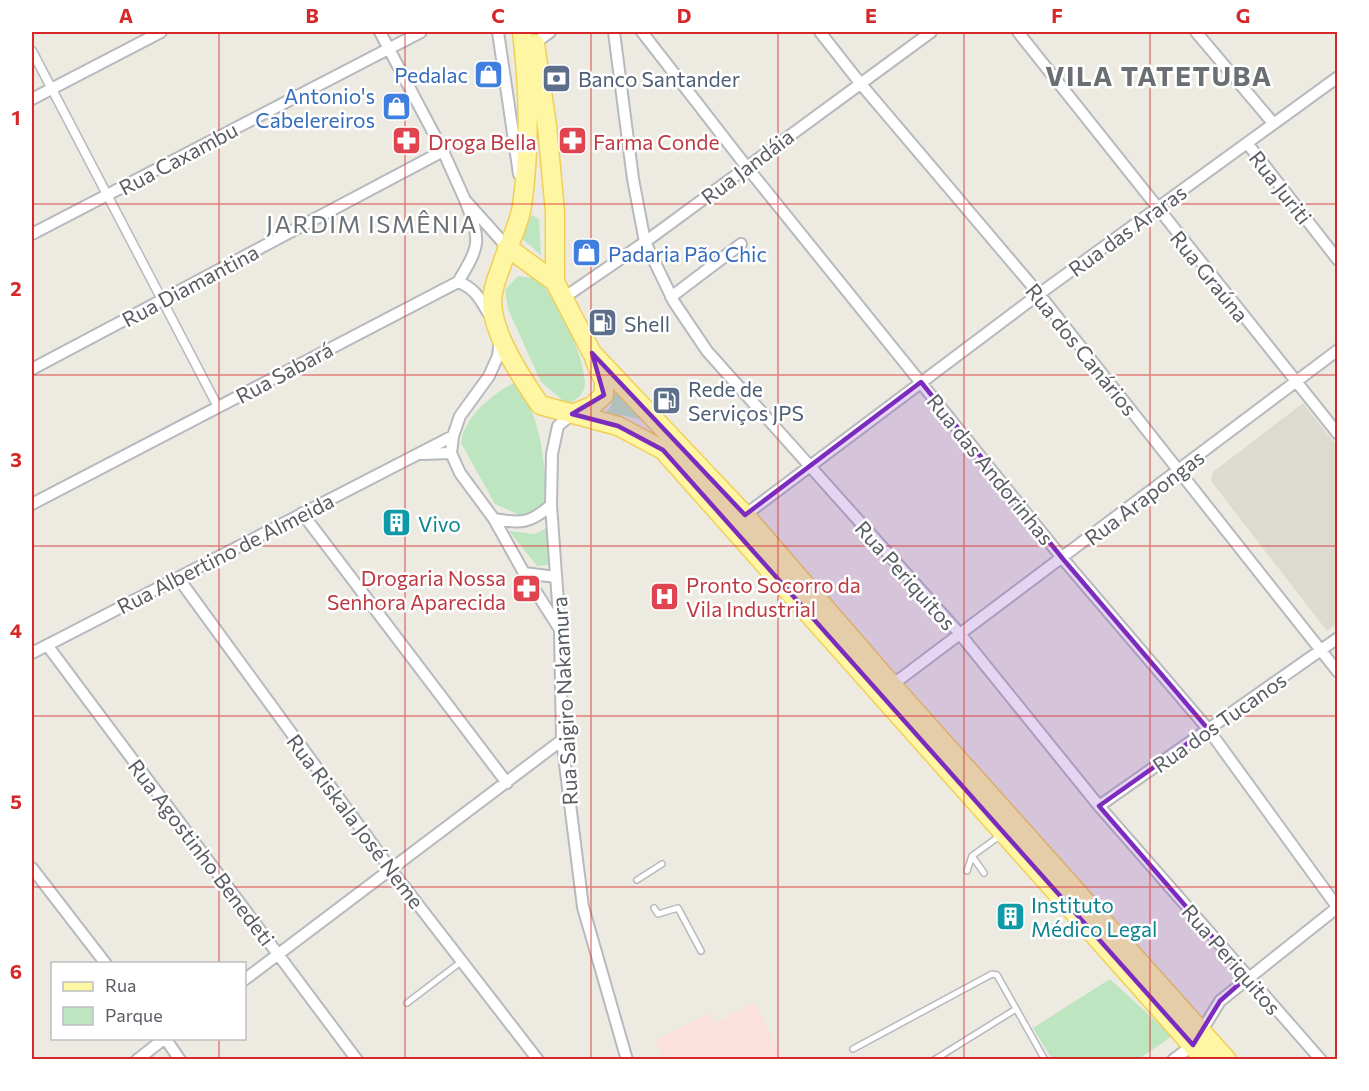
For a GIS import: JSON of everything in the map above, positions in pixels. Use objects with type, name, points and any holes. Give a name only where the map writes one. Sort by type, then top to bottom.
[{"type":"main road","points":[[530,35],[525,60],[527,156],[522,209],[507,247],[492,303],[500,333],[515,369],[540,405],[618,426],[663,450],[1003,834],[1197,1037],[1227,1059]]},
{"type":"main road","points":[[530,35],[547,126],[555,212],[555,282],[604,381],[604,395],[592,406],[572,414]]},
{"type":"main road","points":[[507,247],[555,282]]},
{"type":"main road","points":[[592,353],[745,515],[1197,1037],[1205,1059]]},
{"type":"street","points":[[32,99],[161,32]]},
{"type":"street","points":[[381,32],[443,151],[477,230],[477,250],[458,282],[469,286],[476,293],[500,333],[498,357],[483,386],[460,416],[453,435],[451,453],[460,473],[494,519],[560,631]]},
{"type":"street","name":"Rua Caxambu","points":[[32,234],[421,32]]},
{"type":"street","points":[[498,32],[518,165],[522,209]]},
{"type":"street","points":[[530,35],[550,32]]},
{"type":"street","name":"Rua Periquitos","points":[[614,32],[633,179],[645,242],[671,297],[707,351],[960,634],[1099,806],[1321,1059]]},
{"type":"street","name":"Rua das Andorinhas","points":[[642,32],[746,166],[1063,559],[1208,729],[1337,908]]},
{"type":"street","name":"Rua dos Canários","points":[[820,32],[860,83],[1039,294],[1338,672]]},
{"type":"street","name":"Rua Jandáia","points":[[562,299],[645,242],[931,32]]},
{"type":"street","name":"Rua Graúna","points":[[1018,32],[1156,209],[1338,434]]},
{"type":"street","name":"Rua Juriti","points":[[1196,32],[1273,123]]},
{"type":"street","points":[[32,51],[218,407]]},
{"type":"street","name":"Rua das Araras","points":[[745,515],[921,381],[1338,77]]},
{"type":"street","name":"Rua Juriti","points":[[1247,143],[1338,260]]},
{"type":"street","name":"Rua Diamantina","points":[[32,369],[443,151]]},
{"type":"street","points":[[465,200],[507,247]]},
{"type":"street","points":[[671,297],[741,244]]},
{"type":"street","name":"Rua Sabará","points":[[32,504],[458,282]]},
{"type":"street","name":"Rua Arapongas","points":[[892,686],[1338,350]]},
{"type":"street","name":"Rua Saigiro Nakamura","points":[[572,414],[558,426],[552,454],[551,505],[560,631],[562,740],[583,907],[627,1059]]},
{"type":"street","name":"Rua Albertino de Almeida","points":[[32,653],[179,579],[453,435]]},
{"type":"street","name":"Rua Albertino de Almeida","points":[[419,454],[451,453]]},
{"type":"street","points":[[494,519],[513,523],[535,519],[551,505]]},
{"type":"street","points":[[302,513],[507,783]]},
{"type":"street","points":[[524,573],[556,577]]},
{"type":"street","name":"Rua Riskala José Neme","points":[[179,579],[392,871],[538,1059]]},
{"type":"street","name":"Rua dos Tucanos","points":[[1099,806],[1338,638]]},
{"type":"street","name":"Rua Agostinho Benedeti","points":[[47,645],[357,1059]]},
{"type":"street","points":[[246,979],[392,871],[562,740]]},
{"type":"street","points":[[32,868],[105,962]]},
{"type":"street","points":[[1173,1059],[1197,1037],[1220,1001],[1247,977],[1337,908]]},
{"type":"street","points":[[137,1059],[164,1040]]},
{"type":"street","points":[[166,1040],[180,1059]]},
{"type":"lane","points":[[967,871],[972,856],[1003,834]]},
{"type":"lane","points":[[972,856],[984,873]]},
{"type":"lane","points":[[637,880],[663,864]]},
{"type":"lane","points":[[654,908],[658,914],[678,908],[701,951]]},
{"type":"lane","points":[[407,1003],[462,961]]},
{"type":"lane","points":[[853,1049],[992,974],[997,975],[1045,1059]]},
{"type":"lane","points":[[934,1059],[1016,1009]]},
{"type":"highlighted area","points":[[592,353],[745,515],[921,382],[1063,559],[1208,729],[1099,806],[1247,977],[1220,1001],[1193,1045],[663,450],[618,426],[572,414],[604,395]]},
{"type":"shaded area","points":[[1303,403],[1337,446],[1337,623],[1327,631],[1211,481],[1213,472]]},
{"type":"shaded area","points":[[754,1003],[783,1059],[664,1059],[655,1040],[710,1013],[714,1024]]},
{"type":"green space","points":[[532,215],[539,219],[541,255],[520,237]]},
{"type":"green space","points":[[518,276],[534,279],[544,287],[561,314],[577,348],[585,379],[584,389],[579,397],[567,404],[541,382],[508,309],[505,290]]},
{"type":"green space","points":[[514,383],[531,409],[536,423],[543,453],[546,485],[547,500],[524,517],[495,504],[461,443],[467,424],[480,407]]},
{"type":"green space","points":[[617,387],[651,422],[621,415],[604,415],[611,406]]},
{"type":"green space","points":[[551,526],[554,564],[537,566],[509,531],[535,534]]},
{"type":"green space","points":[[1110,979],[1172,1036],[1139,1059],[1052,1059],[1033,1028]]},
{"type":"place","name":"Pedalac","points":[[489,74]]},
{"type":"place","name":"Banco Santander","points":[[557,78]]},
{"type":"place","name":"Antonio's Cabelereiros","points":[[396,107]]},
{"type":"place","name":"Droga Bella","points":[[407,141]]},
{"type":"place","name":"Farma Conde","points":[[572,141]]},
{"type":"place","name":"Padaria Pão Chic","points":[[587,253]]},
{"type":"place","name":"Shell","points":[[603,323]]},
{"type":"place","name":"Rede de Serviços JPS","points":[[667,400]]},
{"type":"place","name":"Vivo","points":[[397,523]]},
{"type":"place","name":"Drogaria Nossa Senhora Aparecida","points":[[527,589]]},
{"type":"place","name":"Pronto Socorro da Vila Industrial","points":[[665,596]]},
{"type":"place","name":"Instituto Médico Legal","points":[[1010,916]]},
{"type":"district","name":"VILA TATETUBA","points":[[1159,75]]},
{"type":"district","name":"JARDIM ISMÊNIA","points":[[372,223]]}]
